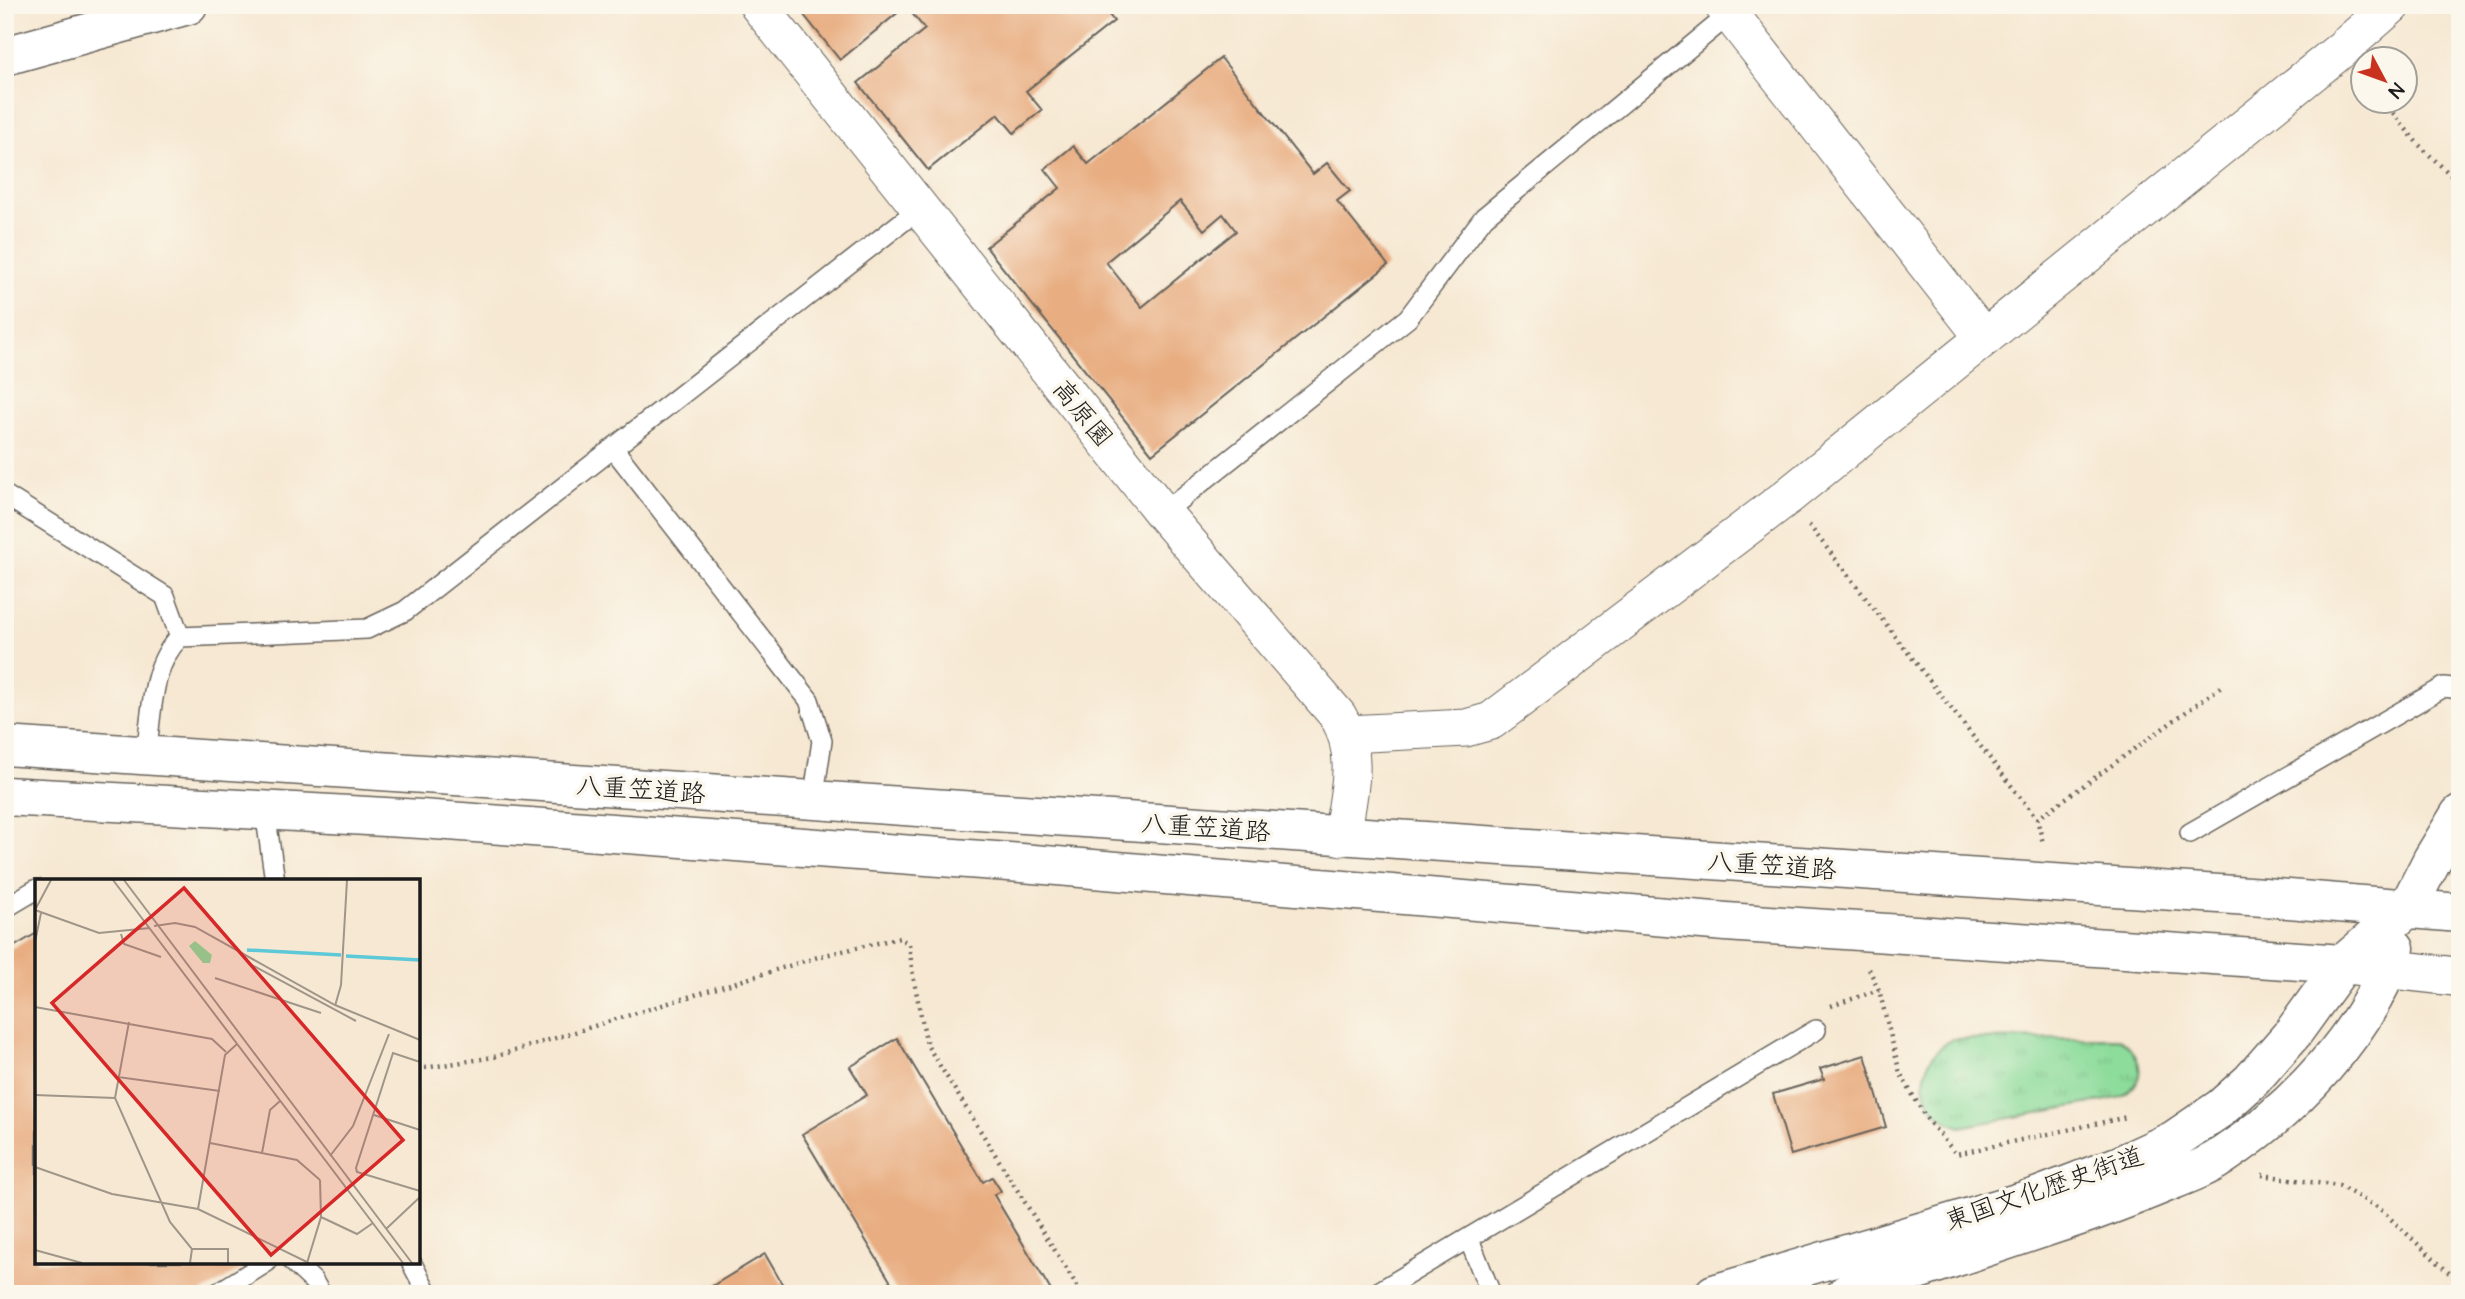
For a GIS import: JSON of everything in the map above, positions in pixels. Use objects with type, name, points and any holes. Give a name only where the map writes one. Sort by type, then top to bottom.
[{"type":"main road","points":[[5,56],[188,5]]},
{"type":"main road","name":"八重笠道路","points":[[5,746],[2250,896],[2460,913]]},
{"type":"main road","name":"八重笠道路","points":[[5,796],[434,820],[1009,862],[1712,921],[2343,964],[2460,977]]},
{"type":"main road","points":[[2407,909],[2460,814]]},
{"type":"main road","name":"東国文化歴史街道","points":[[1714,1294],[2044,1194],[2118,1166],[2174,1140],[2221,1108],[2251,1081],[2293,1033],[2343,964],[2407,909]]},
{"type":"main road","name":"東国文化歴史街道","points":[[1846,1294],[2113,1205],[2220,1158],[2286,1108],[2316,1078],[2353,1030],[2388,969],[2407,909]]},
{"type":"street","name":"高原園","points":[[758,5],[1163,513],[1338,716],[1348,734],[1353,766],[1342,837]]},
{"type":"street","points":[[1348,734],[1466,728],[1491,720],[1787,497],[2342,49],[2392,5]]},
{"type":"street","points":[[1727,9],[1984,338]]},
{"type":"lane","points":[[1163,513],[1408,318],[1484,217],[1727,9]]},
{"type":"lane","points":[[146,755],[159,669],[171,645],[180,636],[367,629],[405,611],[920,208]]},
{"type":"lane","points":[[613,448],[809,700],[822,741],[813,801]]},
{"type":"lane","points":[[5,495],[165,596],[180,636]]},
{"type":"lane","points":[[2190,833],[2444,687],[2460,688]]},
{"type":"lane","points":[[265,811],[275,879]]},
{"type":"lane","points":[[5,908],[35,890]]},
{"type":"lane","points":[[1375,1294],[1816,1030]]},
{"type":"lane","points":[[1469,1239],[1491,1294]]},
{"type":"lane","points":[[216,1294],[264,1264]]},
{"type":"lane","points":[[295,1264],[313,1281],[321,1294]]},
{"type":"lane","points":[[412,1264],[428,1294]]},
{"type":"path","points":[[2395,116],[2418,144],[2460,184]]},
{"type":"path","points":[[1787,497],[2037,819],[2043,847]]},
{"type":"path","points":[[2037,819],[2221,686]]},
{"type":"path","points":[[420,1069],[494,1057],[821,956],[899,938],[909,944],[927,1045],[1082,1294]]},
{"type":"path","points":[[1869,968],[1879,990],[1900,1073],[1926,1118],[1956,1154],[2129,1116]]},
{"type":"path","points":[[1821,1009],[1879,990]]},
{"type":"path","points":[[2220,1158],[2240,1172],[2339,1186],[2379,1208],[2460,1283]]},
{"type":"green space","points":[[2118,1038],[2133,1053],[2139,1069],[2135,1085],[2118,1098],[1961,1127],[1935,1111],[1928,1099],[1925,1073],[1930,1060],[1952,1039]]},
{"type":"building","points":[[796,5],[1101,5],[1114,21],[1026,91],[1042,110],[1014,133],[998,114],[928,170],[858,83],[925,29],[906,6],[840,60]]},
{"type":"building","points":[[1221,58],[1313,174],[1327,163],[1350,191],[1337,201],[1388,265],[1152,454],[986,247],[1060,188],[1045,169],[1073,146],[1088,164]],"holes":[[[1180,201],[1204,230],[1223,214],[1236,231],[1142,307],[1106,262]]]},
{"type":"building","points":[[35,934],[35,1264],[243,1264],[245,1267],[200,1294],[5,1294],[5,952]]},
{"type":"building","points":[[897,1038],[983,1182],[992,1177],[1001,1191],[994,1195],[1053,1294],[898,1294],[802,1134],[867,1095],[850,1067]]},
{"type":"building","points":[[1865,1055],[1886,1127],[1791,1155],[1773,1094],[1824,1079],[1820,1069]]},
{"type":"building","points":[[765,1254],[788,1294],[699,1294]]}]
